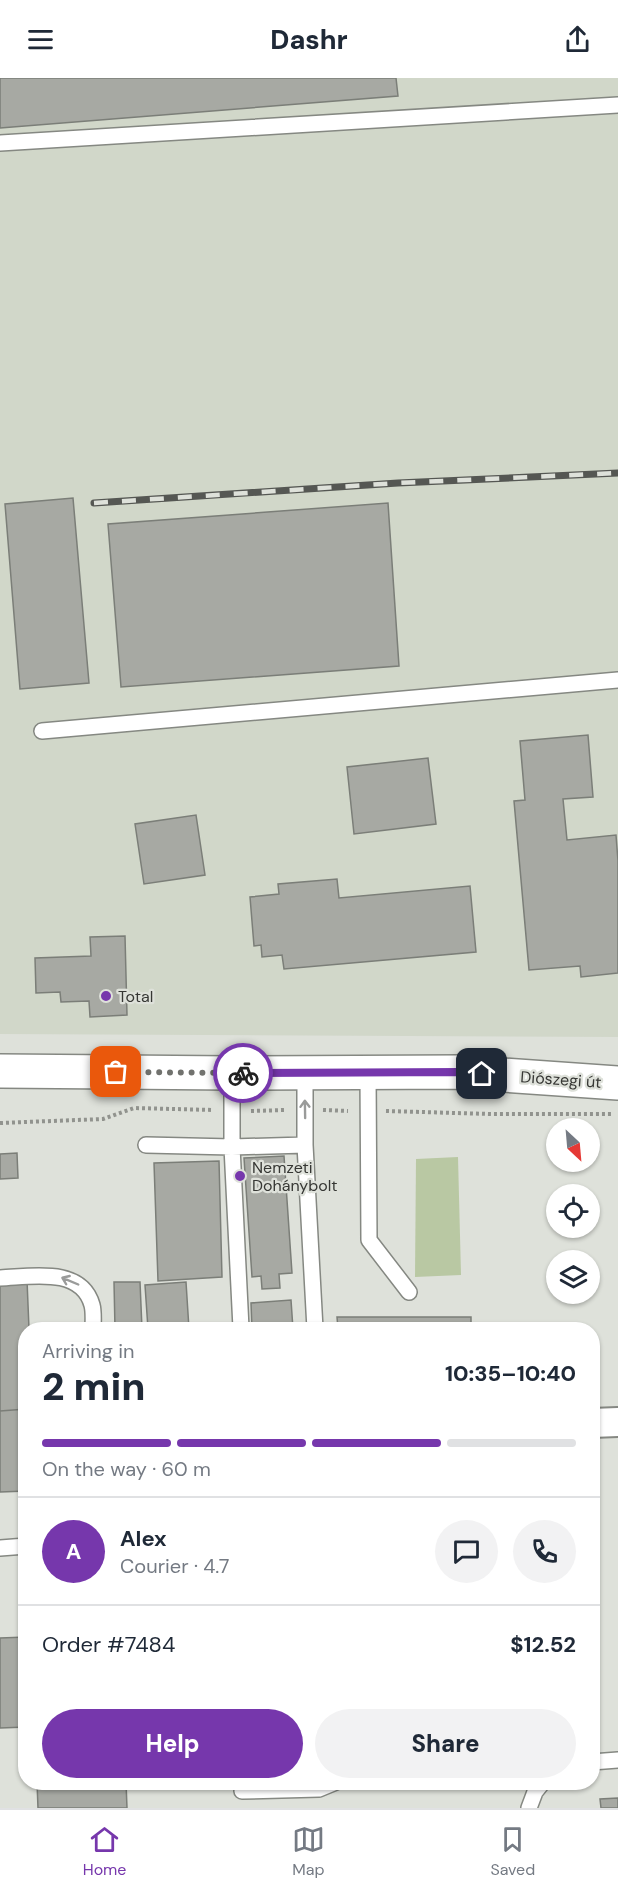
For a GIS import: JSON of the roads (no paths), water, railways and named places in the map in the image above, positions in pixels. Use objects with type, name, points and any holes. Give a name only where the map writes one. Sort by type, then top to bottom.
[{"type":"main road","name":"Diószegi út","points":[[0,1071],[460,1072],[618,1083]]},
{"type":"street","points":[[600,1423],[618,1422]]},
{"type":"lane","points":[[0,143],[618,105]]},
{"type":"lane","points":[[42,731],[618,680]]},
{"type":"lane","points":[[305,1072],[305,1145],[315,1322]]},
{"type":"lane","points":[[232,1073],[232,1147],[241,1322]]},
{"type":"lane","points":[[368,1073],[369,1240],[409,1292]]},
{"type":"lane","points":[[146,1145],[232,1147],[305,1145]]},
{"type":"lane","points":[[0,1278],[56,1276],[71,1280],[87,1294],[92,1306],[93,1322]]},
{"type":"lane","points":[[0,1548],[18,1547]]},
{"type":"lane","points":[[600,1761],[618,1760]]},
{"type":"lane","points":[[242,1791],[319,1790]]},
{"type":"lane","points":[[529,1808],[537,1790]]},
{"type":"railway","points":[[94,503],[398,483],[618,473]]},
{"type":"place","name":"Total","points":[[106,996]]},
{"type":"place","name":"Nemzeti Dohánybolt","points":[[240,1176]]}]
